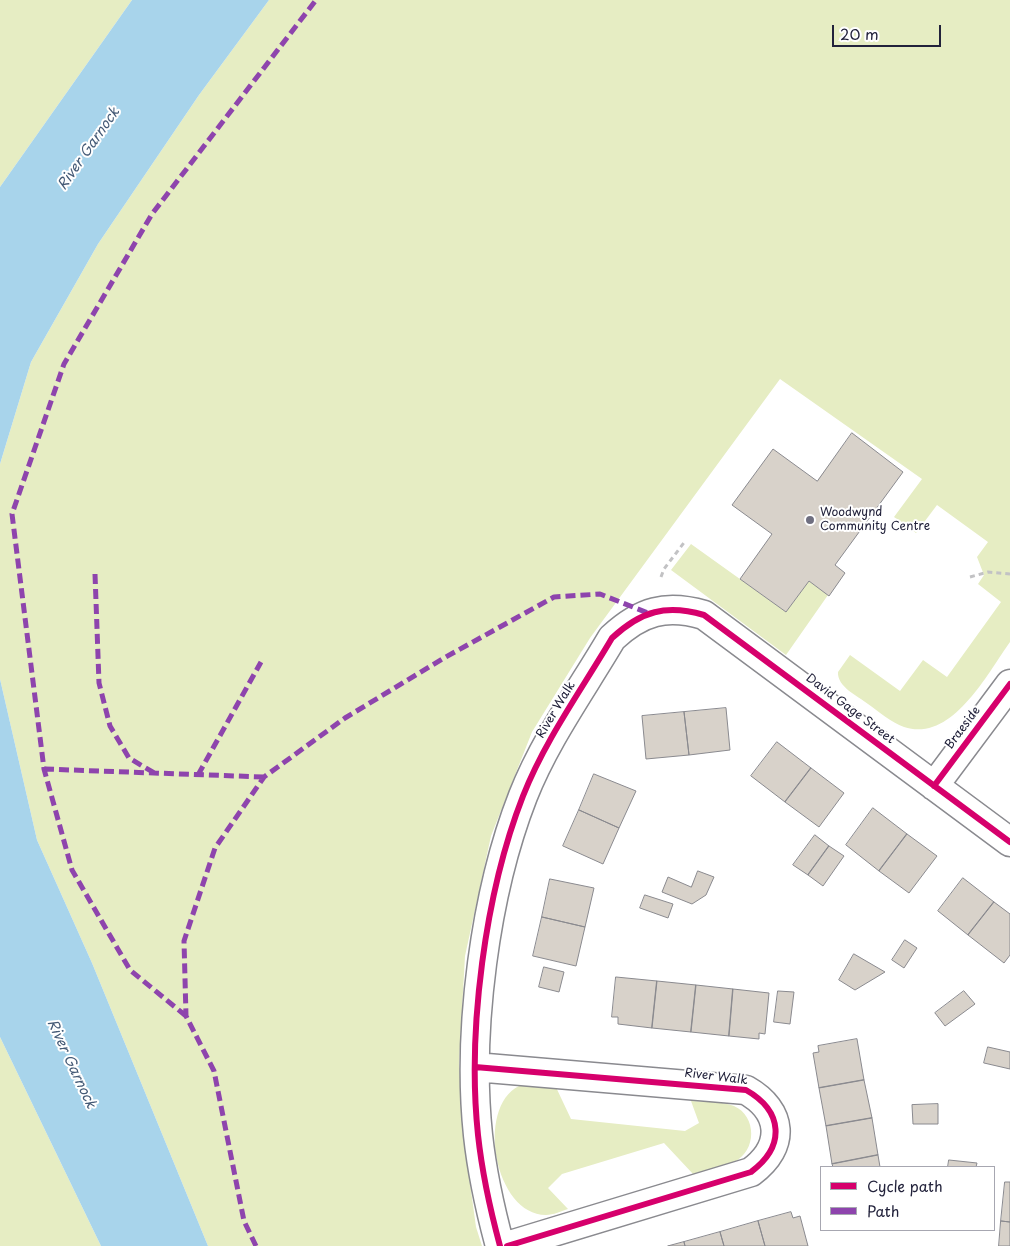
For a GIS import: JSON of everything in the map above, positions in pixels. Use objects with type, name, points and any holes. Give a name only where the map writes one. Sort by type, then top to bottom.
[{"type":"street","name":"David Gage Street","points":[[671,610],[687,610],[704,615],[1010,842]]},
{"type":"street","name":"River Walk","points":[[500,1246],[488,1199],[478,1134],[474,1067],[487,929],[503,854],[523,796],[540,760],[612,638],[629,623],[648,613],[671,610]]},
{"type":"street","name":"Braeside","points":[[934,786],[1010,684]]},
{"type":"street","name":"River Walk","points":[[474,1067],[746,1090],[758,1097],[774,1118],[776,1129],[770,1154],[751,1172],[506,1246]]},
{"type":"path","points":[[970,577],[988,572],[1010,574]]},
{"type":"green space","points":[[0,0],[132,0],[0,187]]},
{"type":"green space","points":[[269,0],[1010,0],[1010,642],[979,687],[966,702],[953,716],[938,725],[921,729],[904,727],[885,717],[844,687],[838,672],[850,655],[900,691],[923,660],[947,677],[1001,602],[978,584],[984,575],[977,557],[988,542],[937,505],[916,533],[894,517],[922,479],[780,379],[590,638],[532,732],[491,836],[465,956],[459,1064],[465,1147],[476,1227],[482,1246],[208,1246],[92,963],[37,840],[0,679],[0,464],[31,362],[98,244],[199,95]]},
{"type":"green space","points":[[691,544],[786,612],[809,581],[828,595],[786,655],[671,570]]},
{"type":"green space","points":[[0,1037],[101,1246],[0,1246]]},
{"type":"green space","points":[[537,1082],[554,1083],[571,1119],[685,1131],[699,1123],[691,1101],[729,1104],[742,1111],[747,1117],[750,1125],[750,1142],[742,1157],[734,1162],[693,1174],[664,1143],[562,1174],[548,1188],[568,1209],[546,1215],[528,1210],[514,1198],[503,1180],[497,1159],[495,1136],[497,1115],[505,1098],[519,1086]]},
{"type":"water","name":"River Garnock","points":[[132,0],[269,0],[199,95],[98,244],[31,362],[0,464],[0,187]]},
{"type":"water","name":"River Garnock","points":[[0,679],[37,840],[92,963],[208,1246],[101,1246],[0,1037]]},
{"type":"building","name":"Woodwynd Community Centre","points":[[852,433],[903,472],[835,565],[845,573],[829,596],[809,581],[786,612],[740,579],[772,534],[732,505],[773,449],[817,481]]},
{"type":"building","points":[[726,708],[730,750],[689,755],[684,712]]},
{"type":"building","points":[[684,712],[689,755],[646,759],[642,716]]},
{"type":"building","points":[[777,742],[811,768],[785,802],[751,776]]},
{"type":"building","points":[[811,768],[844,793],[819,827],[785,802]]},
{"type":"building","points":[[594,774],[636,791],[619,828],[579,810]]},
{"type":"building","points":[[873,808],[907,834],[879,871],[846,845]]},
{"type":"building","points":[[579,810],[619,828],[603,864],[563,846]]},
{"type":"building","points":[[907,834],[937,856],[909,893],[879,871]]},
{"type":"building","points":[[815,835],[829,846],[808,875],[793,865]]},
{"type":"building","points":[[829,846],[844,856],[823,886],[808,875]]},
{"type":"building","points":[[698,871],[714,877],[706,895],[692,904],[662,892],[668,877],[691,887]]},
{"type":"building","points":[[963,878],[994,902],[968,935],[938,911]]},
{"type":"building","points":[[550,879],[594,888],[585,927],[542,917]]},
{"type":"building","points":[[645,895],[673,904],[668,918],[640,908]]},
{"type":"building","points":[[994,902],[1010,914],[1010,955],[1004,963],[968,935]]},
{"type":"building","points":[[542,917],[585,927],[576,966],[533,956]]},
{"type":"building","points":[[905,940],[917,948],[904,968],[892,960]]},
{"type":"building","points":[[854,954],[885,972],[855,990],[839,980]]},
{"type":"building","points":[[544,967],[564,972],[559,992],[539,987]]},
{"type":"building","points":[[616,977],[657,981],[652,1028],[618,1024],[618,1017],[612,1017]]},
{"type":"building","points":[[657,981],[696,985],[691,1032],[652,1028]]},
{"type":"building","points":[[696,985],[733,989],[729,1036],[691,1032]]},
{"type":"building","points":[[733,989],[769,993],[765,1034],[759,1033],[759,1039],[729,1036]]},
{"type":"building","points":[[778,991],[794,992],[790,1024],[774,1022]]},
{"type":"building","points":[[964,991],[975,1004],[945,1026],[935,1013]]},
{"type":"building","points":[[857,1039],[864,1080],[819,1088],[813,1053],[819,1052],[818,1046]]},
{"type":"building","points":[[988,1047],[1010,1052],[1010,1069],[984,1063]]},
{"type":"building","points":[[864,1080],[872,1118],[826,1126],[819,1088]]},
{"type":"building","points":[[938,1104],[938,1124],[913,1124],[912,1105]]},
{"type":"building","points":[[872,1118],[878,1155],[832,1164],[826,1126]]},
{"type":"building","points":[[878,1155],[880,1166],[833,1166],[832,1164]]},
{"type":"building","points":[[949,1160],[977,1163],[976,1166],[948,1166]]},
{"type":"building","points":[[1005,1182],[1010,1182],[1010,1222],[1001,1221]]},
{"type":"building","points":[[791,1212],[793,1218],[800,1216],[808,1246],[765,1246],[758,1221]]},
{"type":"building","points":[[758,1221],[765,1246],[724,1246],[720,1232]]},
{"type":"building","points":[[1001,1221],[1010,1222],[1010,1246],[999,1246]]},
{"type":"building","points":[[720,1232],[724,1246],[685,1246],[684,1242]]},
{"type":"building","points":[[684,1242],[685,1246],[668,1246]]},
{"type":"marked path","points":[[186,1016],[130,970],[72,870],[44,769],[12,514],[64,364],[152,214],[316,0]]},
{"type":"marked path","points":[[95,574],[99,683],[110,726],[129,758],[156,774]]},
{"type":"marked path","points":[[256,1246],[244,1221],[214,1071],[186,1016],[184,941],[215,848],[264,777],[345,718],[444,658],[554,597],[600,594],[648,613]]},
{"type":"marked path","points":[[198,775],[261,662]]},
{"type":"marked path","points":[[44,769],[264,777]]},
{"type":"cycle path","points":[[500,1246],[482,1163],[475,1095],[477,1008],[489,918],[498,875],[523,796],[542,755],[564,715],[612,638],[633,621],[655,612],[666,610],[678,610],[704,615],[1010,842]]},
{"type":"cycle path","points":[[934,786],[1010,684]]},
{"type":"cycle path","points":[[475,1067],[746,1090],[758,1098],[767,1108],[773,1118],[776,1129],[775,1140],[770,1151],[751,1172],[507,1246]]},
{"type":"place","name":"Woodwynd Community Centre","points":[[810,520]]}]
